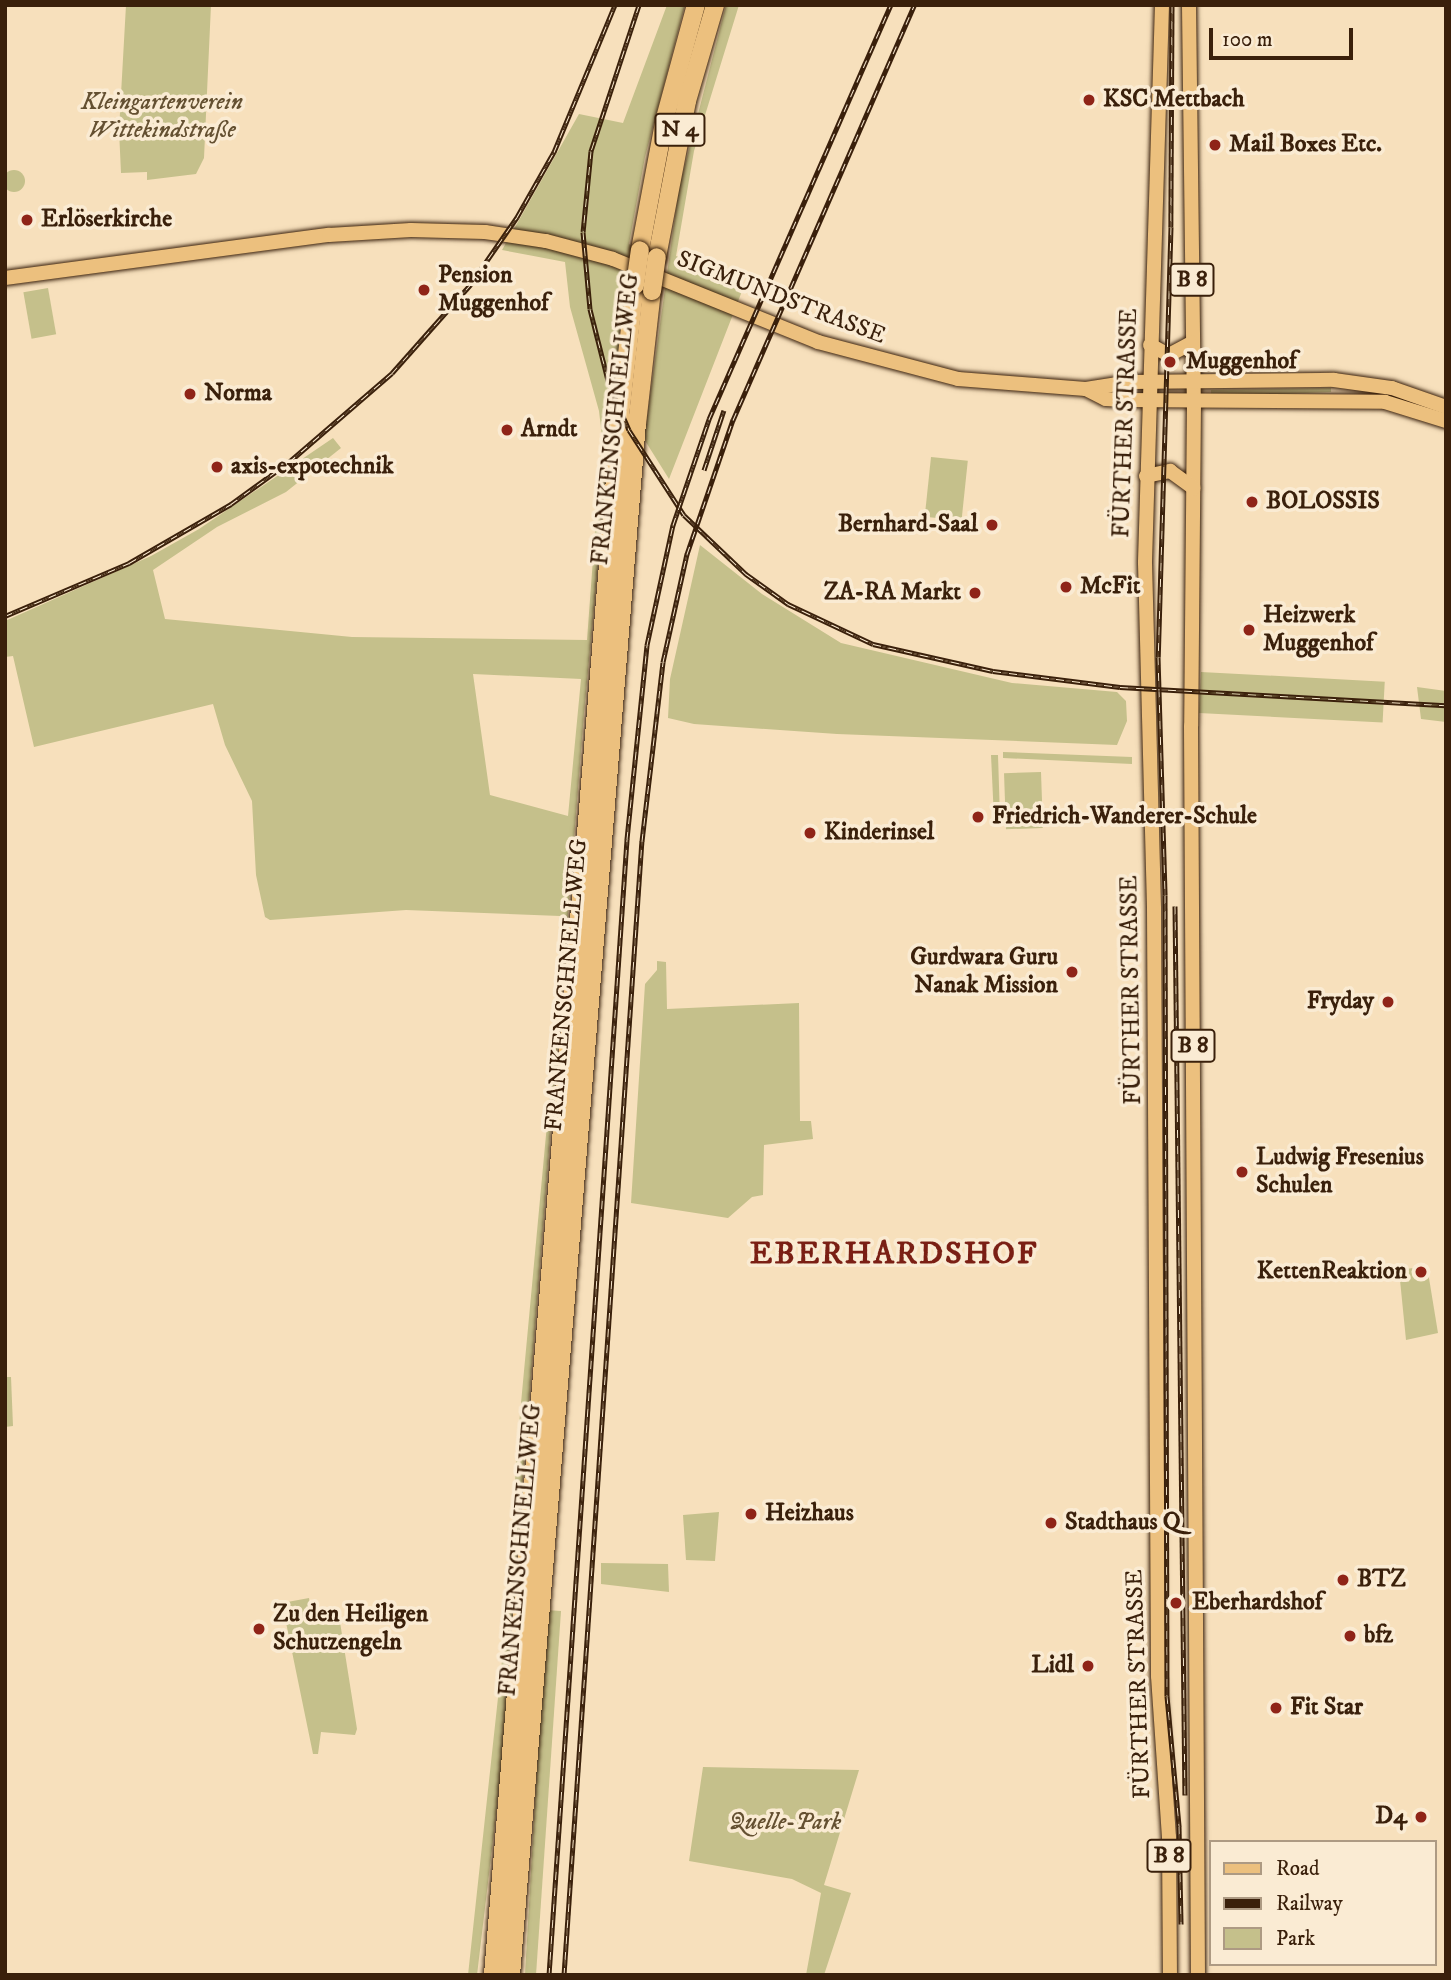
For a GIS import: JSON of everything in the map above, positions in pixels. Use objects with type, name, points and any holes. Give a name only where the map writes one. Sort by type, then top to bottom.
[{"type":"highway","name":"FRANKENSCHNELLWEG","points":[[512,1975],[508,1907],[600,658],[644,288],[640,250],[663,127],[696,5]]},
{"type":"highway","name":"FRANKENSCHNELLWEG","points":[[644,288],[657,257],[678,138],[715,5]]},
{"type":"highway","name":"FRANKENSCHNELLWEG","points":[[493,1975],[508,1907]]},
{"type":"highway","points":[[482,1975],[508,1907]]},
{"type":"highway","points":[[508,1907],[522,1975]]},
{"type":"main road","name":"FÜRTHER STRASSE","points":[[1162,5],[1148,401],[1145,642],[1154,909],[1157,1650],[1169,1838],[1170,1975]]},
{"type":"main road","name":"B 8","points":[[1189,5],[1194,402],[1198,1975]]},
{"type":"main road","points":[[1161,23],[1175,17],[1189,26]]},
{"type":"main road","name":"SIGMUNDSTRASSE","points":[[5,278],[329,235],[421,229],[492,233],[613,259],[818,342],[895,365],[996,384],[1086,389],[1149,382],[1351,381],[1392,388],[1446,407]]},
{"type":"main road","points":[[1150,345],[1169,355],[1192,343]]},
{"type":"main road","name":"SIGMUNDSTRASSE","points":[[1086,389],[1106,399],[1148,401],[1381,402],[1446,421]]},
{"type":"main road","points":[[1146,476],[1170,471],[1193,488]]},
{"type":"green space","name":"Kleingartenverein Wittekindstraße","points":[[126,5],[211,5],[204,158],[196,174],[147,180],[147,172],[121,173],[119,130]]},
{"type":"green space","points":[[667,5],[685,5],[645,157],[629,244],[635,248],[610,439],[584,713],[516,1565],[519,1584],[509,1706],[477,1975],[468,1975],[508,1605],[517,1446],[560,985],[560,916],[406,910],[270,920],[265,917],[256,875],[252,801],[225,745],[213,704],[34,747],[13,656],[5,657],[5,621],[151,556],[199,529],[333,438],[341,448],[286,492],[217,527],[153,570],[165,619],[352,637],[587,640],[602,437],[599,411],[570,307],[565,262],[502,250],[579,114],[623,123]],"holes":[[[473,674],[581,679],[568,816],[490,795]]]},
{"type":"green space","points":[[726,5],[739,5],[694,151],[676,256],[744,286],[669,479],[644,439],[679,188]]},
{"type":"green space","points":[[14,170],[22,173],[25,181],[22,189],[14,192],[6,189],[3,181],[6,173]]},
{"type":"green space","points":[[48,288],[56,334],[32,339],[23,292]]},
{"type":"green space","points":[[1331,388],[1331,392],[1211,397],[1211,390]]},
{"type":"green space","points":[[931,457],[968,461],[962,521],[925,517]]},
{"type":"green space","points":[[700,545],[762,594],[841,643],[1012,683],[1117,692],[1126,701],[1127,721],[1117,745],[837,734],[694,724],[668,718],[670,679]]},
{"type":"green space","points":[[1201,672],[1385,682],[1383,723],[1199,713]]},
{"type":"green space","points":[[1417,687],[1446,691],[1446,722],[1421,719]]},
{"type":"green space","points":[[1003,752],[1132,757],[1132,764],[1003,758]]},
{"type":"green space","points":[[991,755],[998,755],[1000,819],[994,819]]},
{"type":"green space","points":[[1041,772],[1043,828],[1006,829],[1004,773]]},
{"type":"green space","points":[[657,961],[666,962],[667,1009],[799,1003],[800,1121],[811,1121],[813,1139],[764,1145],[763,1195],[752,1197],[728,1218],[631,1203],[645,984],[657,970]]},
{"type":"green space","points":[[1427,1266],[1438,1333],[1406,1340],[1399,1270]]},
{"type":"green space","points":[[5,1377],[11,1377],[13,1426],[5,1427]]},
{"type":"green space","points":[[719,1512],[715,1561],[686,1560],[683,1515]]},
{"type":"green space","points":[[601,1563],[668,1564],[669,1592],[601,1584]]},
{"type":"green space","points":[[309,1598],[313,1622],[340,1622],[357,1729],[355,1735],[321,1732],[318,1754],[313,1754],[282,1603]]},
{"type":"green space","points":[[546,1610],[561,1611],[536,1975],[525,1975]]},
{"type":"green space","name":"Quelle-Park","points":[[703,1767],[859,1770],[824,1885],[851,1893],[824,1975],[806,1975],[821,1893],[792,1879],[689,1861]]},
{"type":"railway","points":[[5,616],[129,563],[231,504],[289,462],[392,373],[470,285],[517,217],[554,152],[615,5]]},
{"type":"railway","points":[[639,5],[591,151],[583,232],[590,309],[609,384],[629,430],[684,515],[746,574],[788,604],[873,644],[993,671],[1120,687],[1446,705]]},
{"type":"railway","points":[[549,1975],[627,839],[647,645],[673,525],[709,419],[891,5]]},
{"type":"railway","points":[[564,1975],[642,841],[663,662],[687,554],[733,420],[914,5]]},
{"type":"railway","points":[[1172,5],[1171,227],[1158,657],[1165,895],[1167,1696],[1179,1826],[1181,1924]]},
{"type":"railway","points":[[704,470],[724,410]]},
{"type":"railway","points":[[1175,906],[1185,1795]]},
{"type":"place","name":"KSC Mettbach","points":[[1089,100]]},
{"type":"place","name":"Mail Boxes Etc.","points":[[1215,145]]},
{"type":"place","name":"Erlöserkirche","points":[[27,220]]},
{"type":"place","name":"Pension Muggenhof","points":[[424,290]]},
{"type":"place","name":"Muggenhof","points":[[1170,362]]},
{"type":"place","name":"Norma","points":[[190,394]]},
{"type":"place","name":"Arndt","points":[[507,430]]},
{"type":"place","name":"axis-expotechnik","points":[[217,467]]},
{"type":"place","name":"BOLOSSIS","points":[[1252,502]]},
{"type":"place","name":"Bernhard-Saal","points":[[992,525]]},
{"type":"place","name":"McFit","points":[[1066,587]]},
{"type":"place","name":"ZA-RA Markt","points":[[975,593]]},
{"type":"place","name":"Heizwerk Muggenhof","points":[[1249,630]]},
{"type":"place","name":"Friedrich-Wanderer-Schule","points":[[978,817]]},
{"type":"place","name":"Kinderinsel","points":[[810,833]]},
{"type":"place","name":"Gurdwara Guru Nanak Mission","points":[[1072,972]]},
{"type":"place","name":"Fryday","points":[[1388,1002]]},
{"type":"place","name":"Ludwig Fresenius Schulen","points":[[1242,1172]]},
{"type":"place","name":"KettenReaktion","points":[[1421,1272]]},
{"type":"place","name":"Heizhaus","points":[[751,1514]]},
{"type":"place","name":"Stadthaus Q","points":[[1051,1523]]},
{"type":"place","name":"BTZ","points":[[1343,1580]]},
{"type":"place","name":"Eberhardshof","points":[[1176,1603]]},
{"type":"place","name":"Zu den Heiligen Schutzengeln","points":[[259,1629]]},
{"type":"place","name":"bfz","points":[[1350,1636]]},
{"type":"place","name":"Lidl","points":[[1088,1666]]},
{"type":"place","name":"Fit Star","points":[[1276,1708]]},
{"type":"place","name":"D4","points":[[1421,1817]]},
{"type":"district","name":"EBERHARDSHOF","points":[[894,1254]]}]
